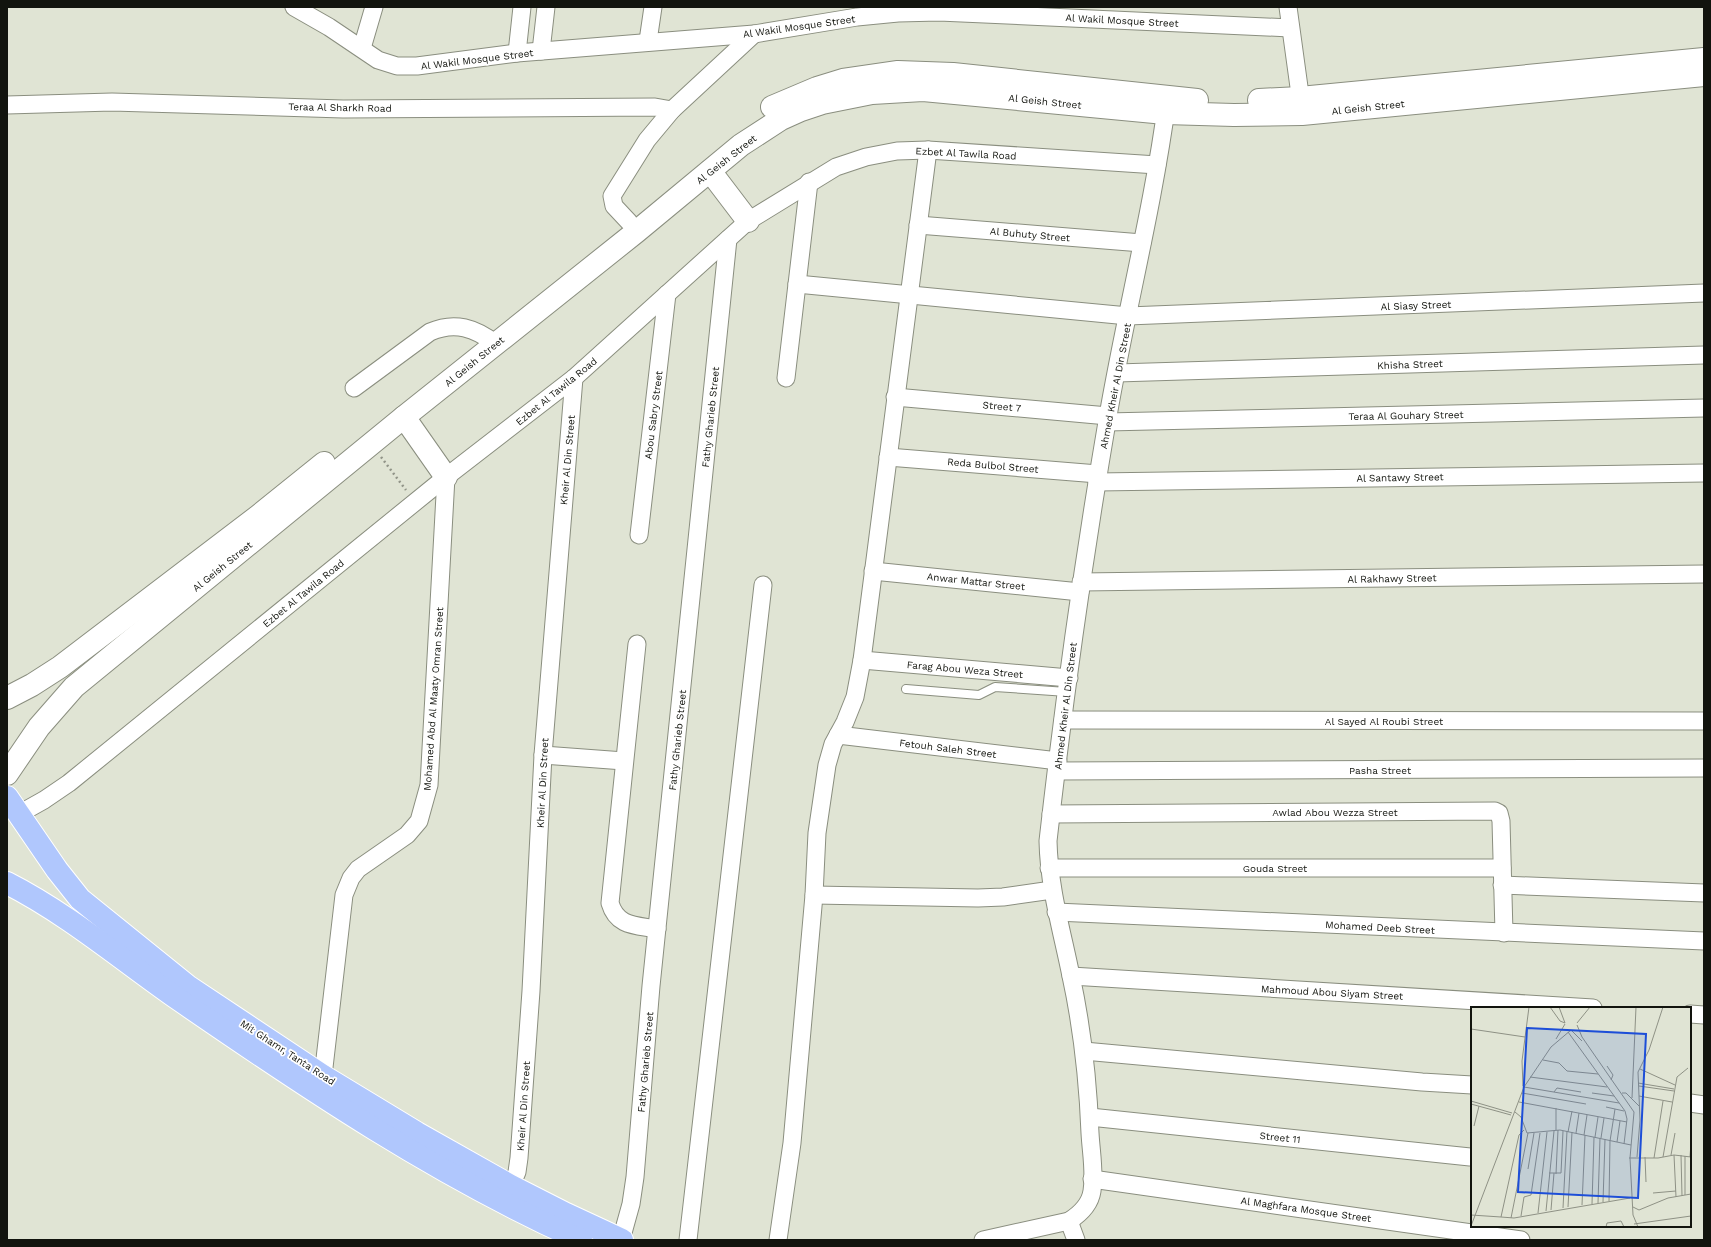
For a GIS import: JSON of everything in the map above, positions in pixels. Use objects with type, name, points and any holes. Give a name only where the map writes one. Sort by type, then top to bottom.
[{"type":"main road","name":"Al Geish Street","points":[[1301,106],[1704,59]]},
{"type":"main road","name":"Al Geish Street","points":[[7,774],[39,727],[74,687],[404,417],[490,339],[629,222],[751,121],[775,105],[820,95],[871,75],[926,72],[1166,105],[1234,101],[1301,106],[1704,75]]},
{"type":"main road","name":"Al Geish Street","points":[[7,698],[32,685],[60,667],[710,171],[741,145],[820,95]]},
{"type":"main road","points":[[710,171],[748,221]]},
{"type":"main road","points":[[404,417],[446,477]]},
{"type":"main road","name":"Mit Ghamr, Tanta Road","points":[[13,806],[57,870],[80,899],[189,987],[323,1076],[417,1133],[510,1186],[622,1240]]},
{"type":"main road","name":"Mit Ghamr, Tanta Road","points":[[7,882],[52,909],[177,999],[312,1091],[460,1178],[581,1240]]},
{"type":"street","name":"Al Wakil Mosque Street","points":[[294,7],[362,48],[378,60],[404,66],[418,66],[517,53],[648,41],[754,34],[857,17],[898,13],[938,12],[1290,28]]},
{"type":"street","points":[[362,48],[374,7]]},
{"type":"street","points":[[517,53],[522,7]]},
{"type":"street","points":[[541,51],[546,7]]},
{"type":"street","points":[[648,41],[653,7]]},
{"type":"street","points":[[1288,7],[1301,106]]},
{"type":"street","points":[[629,222],[614,206],[612,196],[648,140],[672,110],[754,34]]},
{"type":"street","name":"Teraa Al Sharkh Road","points":[[7,106],[112,102],[343,109],[655,107],[672,110]]},
{"type":"street","name":"Ahmed Kheir Al Din Street","points":[[983,1240],[1069,1221],[1079,1214],[1087,1204],[1092,1192],[1090,1117],[1084,1051],[1071,976],[1052,890],[1049,868],[1048,841],[1080,587],[1108,419],[1157,165],[1166,105]]},
{"type":"street","points":[[778,1240],[792,1143],[814,895],[817,833],[822,795],[827,765],[838,735],[855,697],[862,660],[928,150]]},
{"type":"street","name":"Ezbet Al Tawila Road","points":[[13,806],[44,800],[70,783],[446,477],[574,378],[748,221],[809,182],[836,167],[866,156],[897,151],[928,150],[1157,165]]},
{"type":"street","points":[[786,378],[809,182]]},
{"type":"street","name":"Al Buhuty Street","points":[[918,225],[1142,243]]},
{"type":"street","name":"Fathy Gharieb Street","points":[[622,1240],[631,1204],[635,1177],[657,928],[728,239]]},
{"type":"street","name":"Al Siasy Street","points":[[797,284],[1128,316],[1704,293]]},
{"type":"street","name":"Abou Sabry Street","points":[[639,535],[667,294]]},
{"type":"street","points":[[354,388],[430,332],[440,327],[452,325],[490,339]]},
{"type":"street","name":"Khisha Street","points":[[1117,373],[1704,355]]},
{"type":"street","name":"Kheir Al Din Street","points":[[510,1186],[517,1172],[519,1158],[531,991],[543,755],[574,378]]},
{"type":"street","name":"Street 7","points":[[896,397],[1108,419]]},
{"type":"street","name":"Teraa Al Gouhary Street","points":[[1108,419],[1704,408]]},
{"type":"street","name":"Reda Bulbol Street","points":[[888,456],[1098,478]]},
{"type":"street","name":"Al Santawy Street","points":[[1098,478],[1704,472]]},
{"type":"street","name":"Mohamed Abd Al Maaty Omran Street","points":[[323,1076],[344,895],[351,878],[358,869],[408,834],[419,821],[429,784],[446,477]]},
{"type":"street","name":"Anwar Mattar Street","points":[[873,571],[1080,587]]},
{"type":"street","name":"Al Rakhawy Street","points":[[1080,587],[1704,574]]},
{"type":"street","points":[[688,1240],[763,585]]},
{"type":"street","points":[[637,644],[610,903],[613,914],[620,921],[657,928]]},
{"type":"street","name":"Farag Abou Weza Street","points":[[862,660],[1068,685]]},
{"type":"street","name":"Al Sayed Al Roubi Street","points":[[1063,720],[1704,722]]},
{"type":"street","name":"Fetouh Saleh Street","points":[[838,735],[1057,766]]},
{"type":"street","points":[[543,755],[624,761]]},
{"type":"street","name":"Pasha Street","points":[[1057,766],[1704,768]]},
{"type":"street","name":"Awlad Abou Wezza Street","points":[[1051,814],[1491,811],[1499,814],[1500,817],[1504,933]]},
{"type":"street","name":"Gouda Street","points":[[1049,868],[1502,868]]},
{"type":"street","points":[[1502,885],[1704,893]]},
{"type":"street","points":[[814,895],[978,898],[1003,897],[1052,890]]},
{"type":"street","name":"Mohamed Deeb Street","points":[[1056,912],[1704,941]]},
{"type":"street","name":"Mahmoud Abou Siyam Street","points":[[1071,976],[1577,1007]]},
{"type":"street","points":[[1691,1014],[1704,1015]]},
{"type":"street","points":[[1084,1051],[1471,1085]]},
{"type":"street","points":[[1691,1103],[1704,1105]]},
{"type":"street","name":"Street 11","points":[[1090,1117],[1470,1157]]},
{"type":"street","name":"Al Maghfara Mosque Street","points":[[1092,1179],[1521,1240]]},
{"type":"street","points":[[1069,1221],[1076,1240]]},
{"type":"lane","points":[[906,690],[979,695],[995,687],[1068,685]]},
{"type":"path","points":[[371,444],[416,502]]}]
